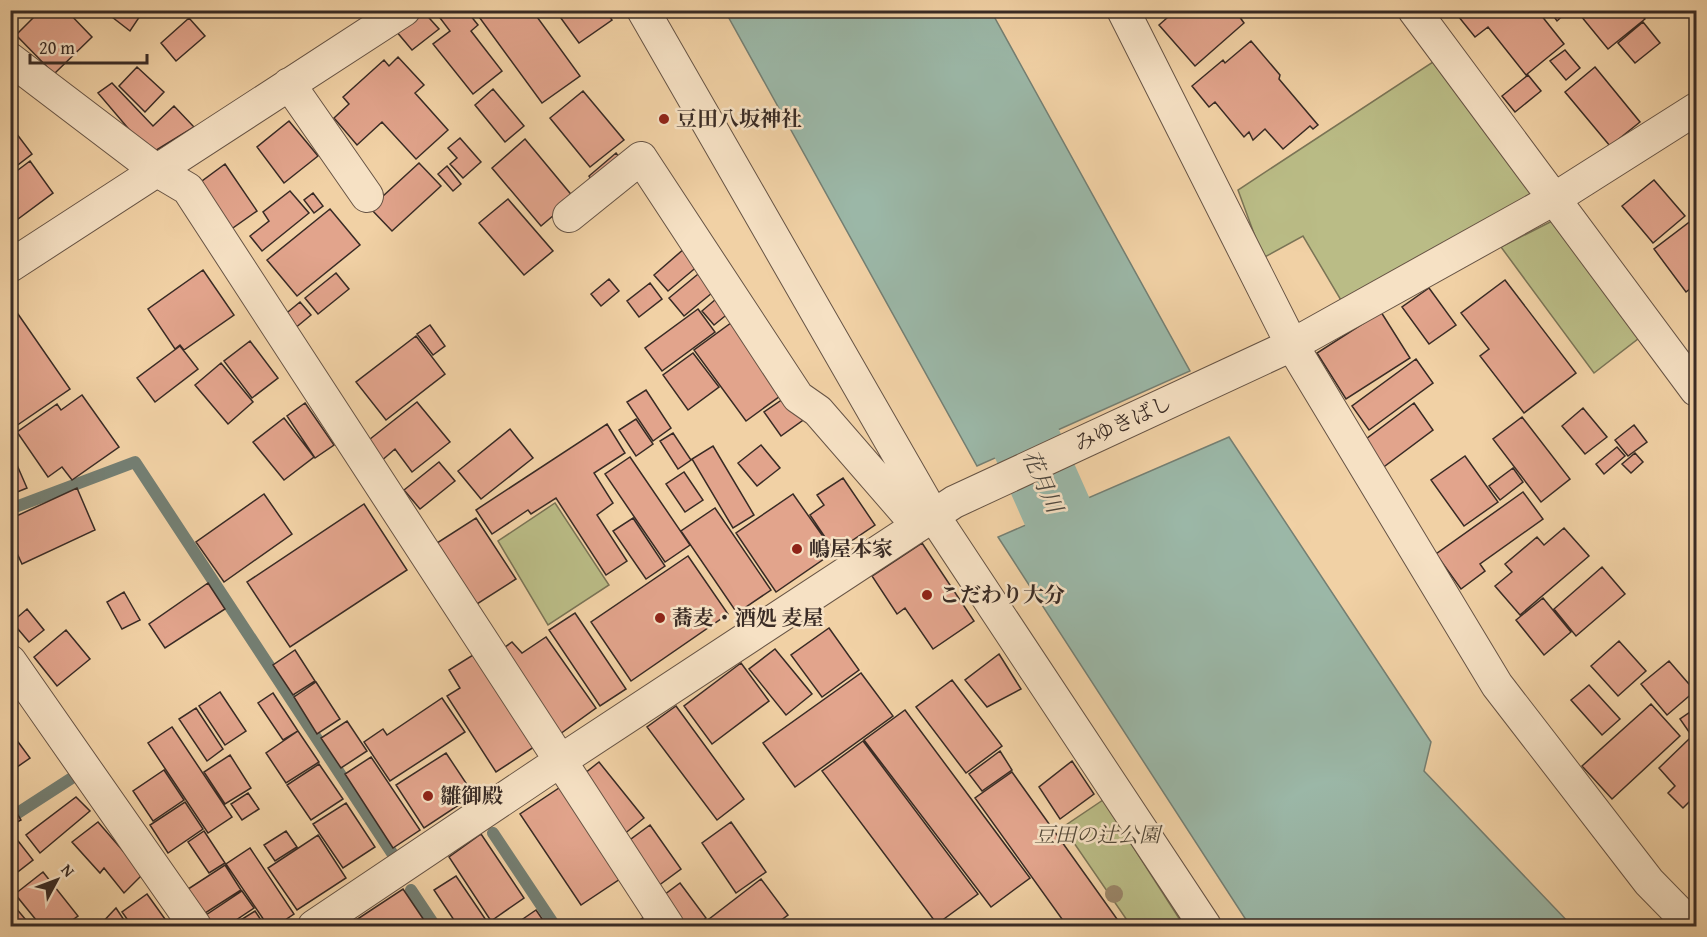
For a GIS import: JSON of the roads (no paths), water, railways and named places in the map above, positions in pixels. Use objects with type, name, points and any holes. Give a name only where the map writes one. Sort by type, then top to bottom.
[{"type":"street","points":[[10,266],[404,10]]},
{"type":"street","points":[[643,10],[935,514],[1205,927]]},
{"type":"street","points":[[1124,10],[1292,345],[1497,685],[1649,882],[1692,927]]},
{"type":"street","points":[[1413,10],[1696,390]]},
{"type":"street","points":[[10,59],[156,170],[188,189],[668,927]]},
{"type":"street","points":[[289,84],[367,196]]},
{"type":"street","name":"みゆきばし","points":[[314,927],[560,761],[935,514],[1292,345],[1554,199],[1696,109]]},
{"type":"street","points":[[569,216],[641,158],[798,397],[818,411],[935,514]]},
{"type":"street","points":[[10,661],[195,927]]},
{"type":"waterway","name":"花月川","points":[[983,357],[1028,446],[1097,601]]},
{"type":"waterway","points":[[10,509],[135,462],[392,853]]},
{"type":"waterway","points":[[10,818],[78,774]]},
{"type":"waterway","points":[[493,833],[555,926]]},
{"type":"waterway","points":[[411,890],[435,926]]},
{"type":"place","name":"豆田八坂神社","points":[[664,119]]},
{"type":"place","name":"嶋屋本家","points":[[797,549]]},
{"type":"place","name":"こだわり大分","points":[[927,595]]},
{"type":"place","name":"蕎麦・酒処 麦屋","points":[[660,618]]},
{"type":"place","name":"雛御殿","points":[[428,796]]},
{"type":"park label","name":"豆田の辻公園","points":[[1097,835]]}]
